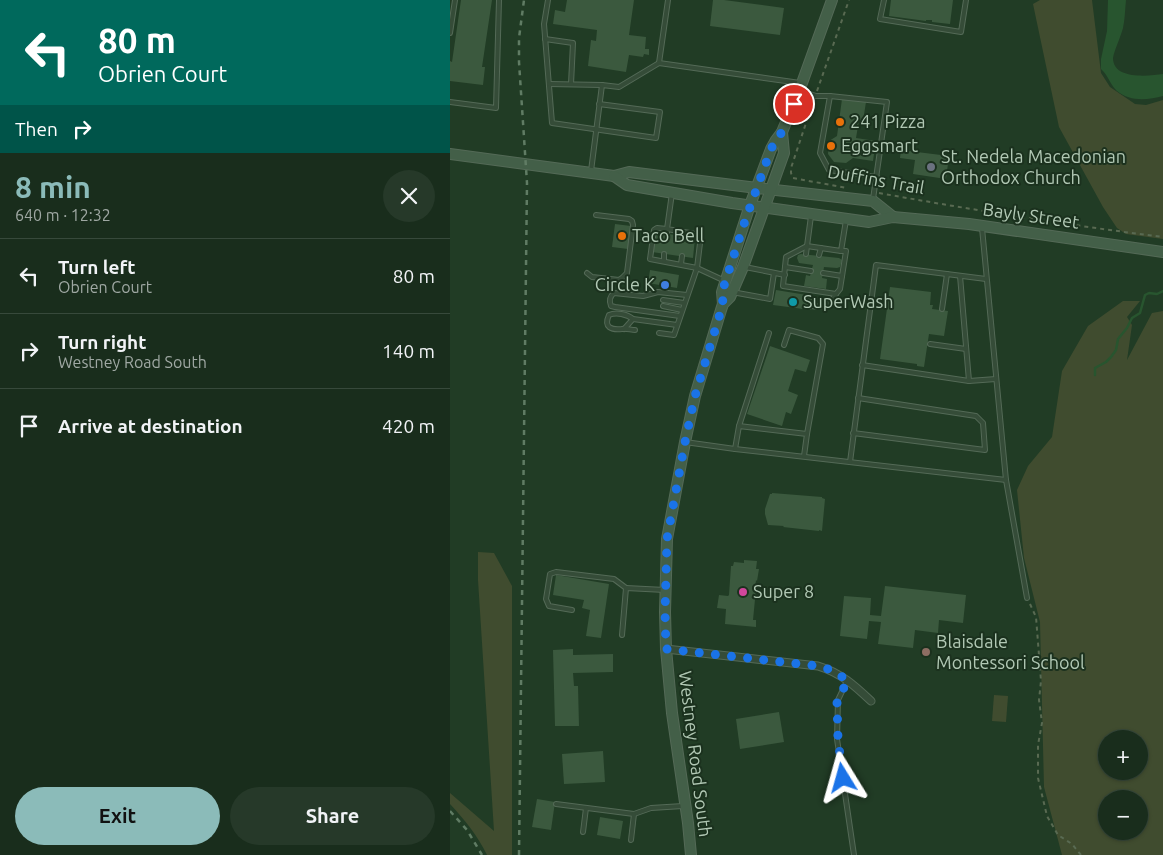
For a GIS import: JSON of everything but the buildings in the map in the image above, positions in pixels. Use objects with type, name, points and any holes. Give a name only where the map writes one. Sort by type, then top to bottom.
[{"type":"main road","name":"Westney Road South","points":[[691,855],[686,806],[672,713],[666,649],[667,539],[695,396],[723,304],[722,292],[750,205],[771,149],[782,132],[801,86],[832,0]]},
{"type":"main road","name":"Westney Road South","points":[[723,304],[730,297],[743,267],[784,153],[782,132]]},
{"type":"main road","points":[[450,154],[614,176],[629,172],[771,190],[874,197],[893,217]]},
{"type":"main road","name":"Bayly Street","points":[[614,176],[627,185],[869,222],[893,217],[981,226],[1163,252]]},
{"type":"street","points":[[666,649],[818,666],[828,669],[848,680],[871,701]]},
{"type":"lane","points":[[450,33],[455,0]]},
{"type":"lane","points":[[450,102],[496,108],[499,0]]},
{"type":"lane","points":[[548,0],[544,24],[552,123],[656,138],[660,112],[599,104]]},
{"type":"lane","points":[[659,63],[668,0]]},
{"type":"lane","points":[[884,0],[880,20],[961,32],[966,0]]},
{"type":"lane","points":[[545,39],[573,43],[571,84]]},
{"type":"lane","points":[[549,84],[602,85],[619,88],[659,63],[801,86],[816,96],[887,102],[874,197]]},
{"type":"lane","points":[[590,173],[602,85]]},
{"type":"lane","points":[[830,96],[820,153],[829,170],[877,177]]},
{"type":"lane","points":[[667,231],[672,193]]},
{"type":"lane","points":[[806,254],[812,213]]},
{"type":"lane","points":[[587,274],[592,277],[618,280],[627,273],[634,225],[632,221],[596,215]]},
{"type":"lane","points":[[841,250],[847,218]]},
{"type":"lane","points":[[981,226],[1006,480],[1027,598]]},
{"type":"lane","points":[[659,333],[674,335],[684,303],[694,281],[697,268],[701,234],[685,234],[657,228],[654,230],[650,259],[697,268],[726,281]]},
{"type":"lane","points":[[811,306],[821,307],[830,303],[840,289],[846,251],[807,246],[786,257],[783,286],[836,294]]},
{"type":"lane","points":[[819,256],[821,248]]},
{"type":"lane","points":[[833,257],[834,250]]},
{"type":"lane","points":[[664,254],[664,262]]},
{"type":"lane","points":[[681,264],[682,256]]},
{"type":"lane","points":[[805,270],[806,264]]},
{"type":"lane","points":[[850,462],[876,265],[986,279]]},
{"type":"lane","points":[[743,267],[785,275]]},
{"type":"lane","points":[[785,267],[811,271]]},
{"type":"lane","points":[[831,275],[832,267]]},
{"type":"lane","points":[[732,292],[772,300],[774,273]]},
{"type":"lane","points":[[822,273],[842,276]]},
{"type":"lane","points":[[942,308],[947,274]]},
{"type":"lane","points":[[960,276],[969,381]]},
{"type":"lane","points":[[680,316],[611,306],[611,295],[614,293],[643,296],[658,292],[687,295]]},
{"type":"lane","points":[[663,300],[684,303]]},
{"type":"lane","points":[[662,306],[682,310]]},
{"type":"lane","points":[[635,330],[624,328],[616,330],[610,328],[607,324],[607,319],[609,315],[614,313],[629,316],[633,319],[677,325]]},
{"type":"lane","points":[[624,328],[633,319]]},
{"type":"lane","points":[[784,345],[789,330],[818,338],[823,344],[804,456]]},
{"type":"lane","points":[[735,449],[739,426],[769,332]]},
{"type":"lane","points":[[930,344],[966,350]]},
{"type":"lane","points":[[862,365],[969,381],[996,379]]},
{"type":"lane","points":[[853,433],[985,450],[984,424],[976,416],[858,398]]},
{"type":"lane","points":[[739,426],[807,434]]},
{"type":"lane","points":[[685,442],[1006,480]]},
{"type":"lane","points":[[572,610],[549,606],[546,599],[550,574],[556,572],[614,579],[626,588],[666,590]]},
{"type":"lane","points":[[622,635],[626,588]]},
{"type":"lane","points":[[848,680],[838,700],[838,739],[854,855]]},
{"type":"lane","points":[[556,804],[634,814],[652,808],[686,806]]},
{"type":"lane","points":[[583,832],[586,808]]},
{"type":"lane","points":[[631,840],[634,814]]},
{"type":"path","points":[[816,96],[849,0]]},
{"type":"path","name":"Duffins Trail","points":[[816,96],[791,168],[791,173],[793,178],[847,188]]},
{"type":"path","name":"Duffins Trail","points":[[874,197],[1163,237]]},
{"type":"path","points":[[1027,598],[1036,617],[1041,682],[1039,700],[1042,722],[1038,745],[1038,778],[1047,816],[1058,835],[1072,844],[1081,855]]},
{"type":"shaded area","points":[[1040,0],[1092,0],[1101,73],[1110,87],[1135,104],[1146,105],[1163,100],[1163,239],[1126,234],[1117,228],[1103,207],[1059,127],[1033,4]]},
{"type":"shaded area","points":[[1108,0],[1126,0],[1123,28],[1113,58],[1115,65],[1119,70],[1133,75],[1163,74],[1163,96],[1145,99],[1122,95],[1115,89],[1101,69],[1101,59],[1107,31]]},
{"type":"shaded area","points":[[1123,301],[1140,301],[1127,317],[1132,325],[1127,360],[1152,313],[1163,311],[1163,855],[1062,855],[1044,787],[1040,622],[1024,558],[1017,490],[1028,466],[1052,437],[1062,371],[1088,326]]},
{"type":"shaded area","points":[[478,552],[494,553],[512,586],[512,855],[487,855],[470,828],[450,804],[450,793],[494,831],[478,580]]},
{"type":"shaded area","points":[[994,695],[1008,696],[1006,722],[992,721]]},
{"type":"waterway","points":[[1095,375],[1095,368],[1111,357],[1116,350],[1118,339],[1132,318],[1140,313],[1145,295],[1149,293],[1157,294],[1163,291]]},
{"type":"railway","points":[[519,855],[527,183],[519,38],[524,0]]},
{"type":"railway","points":[[450,811],[467,830],[482,855]]},
{"type":"place","name":"241 Pizza","points":[[840,122]]},
{"type":"place","name":"Eggsmart","points":[[831,146]]},
{"type":"place","name":"St. Nedela Macedonian Orthodox Church","points":[[931,167]]},
{"type":"place","name":"Taco Bell","points":[[622,236]]},
{"type":"place","name":"Circle K","points":[[665,285]]},
{"type":"place","name":"SuperWash","points":[[793,302]]},
{"type":"place","name":"Super 8","points":[[743,592]]},
{"type":"place","name":"Blaisdale Montessori School","points":[[926,652]]},
{"type":"route","points":[[794,104],[782,132],[771,149],[745,221],[722,292],[723,304],[695,396],[667,539],[666,649],[818,666],[839,674],[848,680],[837,703],[838,739],[843,778]]}]
